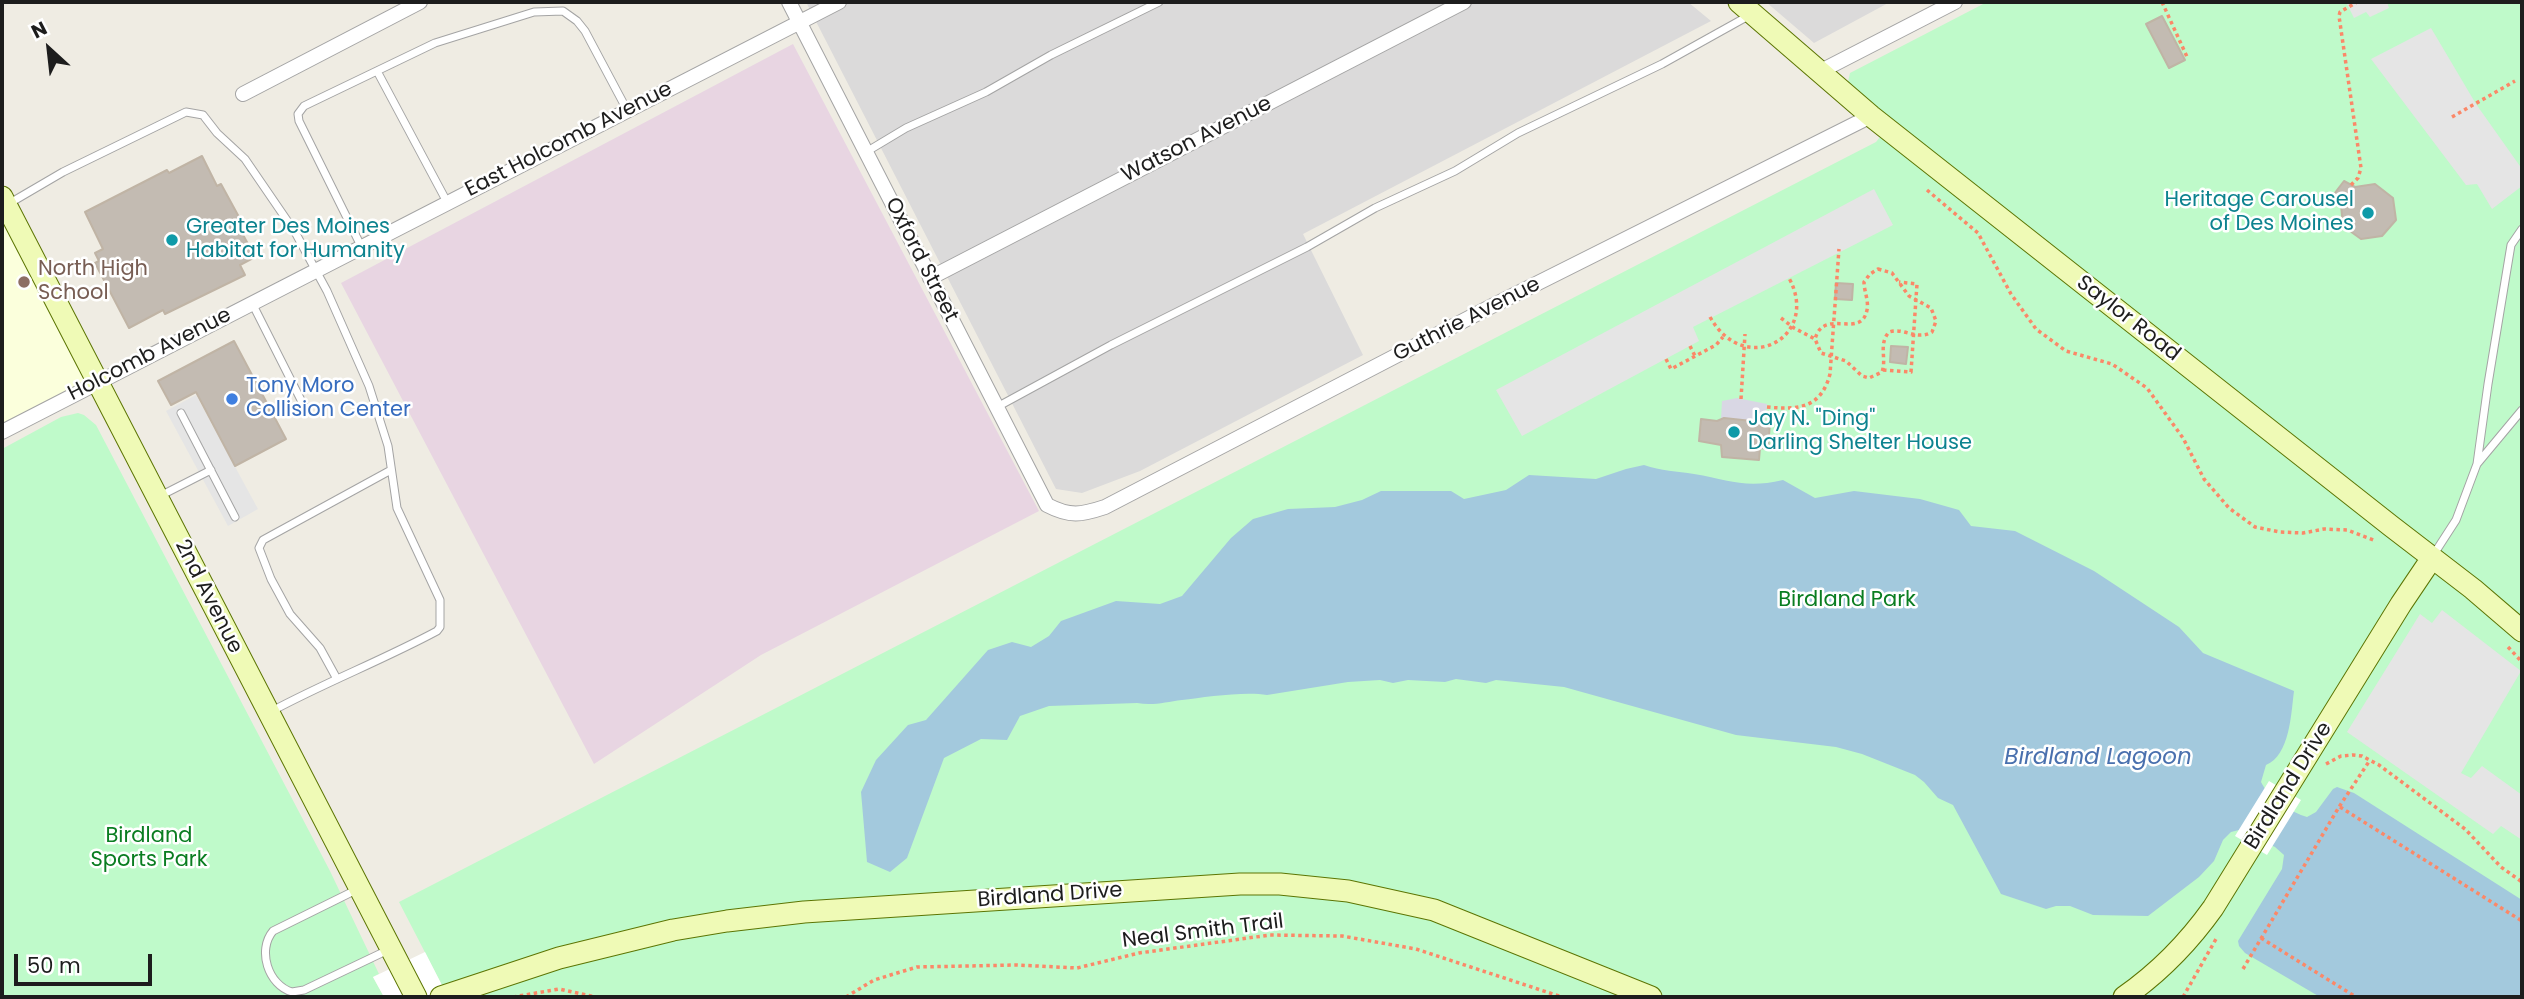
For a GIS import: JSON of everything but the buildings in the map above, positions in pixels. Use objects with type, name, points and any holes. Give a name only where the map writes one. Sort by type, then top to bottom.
[{"type":"street","points":[[243,94],[420,2]]},
{"type":"street","name":"Oxford Street","points":[[789,2],[1047,505],[1061,512]]},
{"type":"street","name":"East Holcomb Avenue","points":[[299,278],[839,2]]},
{"type":"street","name":"Watson Avenue","points":[[930,278],[1464,2]]},
{"type":"street","points":[[1819,72],[1955,2]]},
{"type":"street","name":"Saylor Road","points":[[1746,7],[1871,116],[2522,631]]},
{"type":"street","name":"Guthrie Avenue","points":[[1061,512],[1082,515],[1105,507],[1488,308],[1871,116]]},
{"type":"street","name":"2nd Avenue","points":[[4,201],[416,997]]},
{"type":"street","name":"Holcomb Avenue","points":[[2,432],[299,278]]},
{"type":"street","name":"Birdland Drive","points":[[2124,997],[2167,963],[2194,934],[2432,558]]},
{"type":"street","name":"Birdland Drive","points":[[440,997],[559,958],[673,930],[727,921],[804,912],[1240,884],[1280,884],[1348,891],[1434,910],[1651,997]]},
{"type":"lane","points":[[866,152],[906,128],[986,92],[1051,55],[1159,2]]},
{"type":"lane","points":[[997,407],[1111,345],[1307,247],[1374,208],[1455,171],[1518,133],[1662,64],[1746,7]]},
{"type":"lane","points":[[361,246],[299,121],[298,114],[304,106],[435,43],[534,12],[563,11],[585,31],[627,110]]},
{"type":"lane","points":[[377,71],[447,202]]},
{"type":"lane","points":[[4,201],[186,112],[203,116],[245,159],[295,232],[316,270],[369,386],[388,446],[397,508],[440,600],[440,626],[437,631],[388,657],[268,713]]},
{"type":"lane","points":[[2432,558],[2456,520],[2477,464],[2511,245],[2522,229]]},
{"type":"lane","points":[[252,302],[305,408]]},
{"type":"lane","points":[[2477,464],[2522,410]]},
{"type":"lane","points":[[181,413],[235,517]]},
{"type":"lane","points":[[157,498],[211,470]]},
{"type":"lane","points":[[337,680],[320,648],[290,614],[271,579],[259,548],[264,540],[391,470]]},
{"type":"lane","points":[[359,888],[274,931],[265,947],[265,959],[270,971],[279,984],[292,992],[304,990],[391,951]]},
{"type":"path","points":[[2162,2],[2188,59]]},
{"type":"path","points":[[2351,185],[2358,178],[2361,168],[2339,16],[2340,12],[2357,2]]},
{"type":"path","points":[[2452,117],[2515,81]]},
{"type":"path","points":[[1927,190],[1978,233],[2011,293],[2035,329],[2066,351],[2112,364],[2147,387],[2176,427],[2204,479],[2229,508],[2255,527],[2303,533],[2324,529],[2347,530],[2381,544]]},
{"type":"path","points":[[1767,407],[1796,408],[1813,402],[1825,390],[1831,357],[1839,249]]},
{"type":"path","points":[[1781,318],[1815,339],[1821,353],[1846,361],[1861,376],[1869,378],[1883,370],[1885,362],[1882,344],[1885,337],[1896,330],[1913,335],[1926,335],[1932,332],[1936,321],[1931,308],[1909,296],[1889,271],[1874,271],[1864,282],[1867,309],[1863,319],[1849,325],[1834,323],[1822,326],[1815,339]]},
{"type":"path","points":[[1710,317],[1723,337],[1744,347],[1773,344],[1791,326],[1798,303],[1789,278]]},
{"type":"path","points":[[1883,370],[1911,372],[1917,284],[1899,282]]},
{"type":"path","points":[[1741,399],[1745,334]]},
{"type":"path","points":[[1666,359],[1671,369],[1716,345],[1723,337]]},
{"type":"path","points":[[1690,346],[1695,356]]},
{"type":"path","points":[[2324,766],[2342,756],[2353,755],[2370,760],[2465,829],[2501,867],[2522,882]]},
{"type":"path","points":[[2243,969],[2370,760]]},
{"type":"path","points":[[2339,807],[2522,921]]},
{"type":"path","name":"Neal Smith Trail","points":[[846,997],[874,980],[917,967],[1017,965],[1077,968],[1139,953],[1270,935],[1342,936],[1416,949],[1562,997]]},
{"type":"path","points":[[2261,938],[2356,997]]},
{"type":"path","points":[[513,997],[559,989],[596,997]]},
{"type":"shaded area","points":[[806,2],[1688,2],[1711,21],[1303,234],[1363,355],[1140,471],[1082,493],[1056,489]]},
{"type":"shaded area","points":[[1766,2],[1890,2],[1814,43]]},
{"type":"shaded area","points":[[2346,2],[2387,2],[2389,8],[2370,17],[2366,12],[2354,18]]},
{"type":"shaded area","points":[[2431,28],[2476,104],[2522,169],[2522,186],[2492,209],[2477,184],[2466,185],[2371,59]]},
{"type":"shaded area","points":[[793,44],[1039,511],[761,655],[594,764],[341,283]]},
{"type":"shaded area","points":[[1874,189],[1893,225],[1693,327],[1699,341],[1522,436],[1496,390]]},
{"type":"shaded area","name":"North High School","points":[[2,197],[97,382],[2,432]]},
{"type":"shaded area","points":[[196,395],[258,509],[228,526],[166,411]]},
{"type":"shaded area","points":[[1737,398],[1767,404],[1765,423],[1721,419],[1722,401]]},
{"type":"shaded area","points":[[2442,610],[2521,671],[2461,773],[2471,778],[2482,766],[2522,795],[2522,840],[2501,826],[2493,834],[2347,732],[2420,614],[2432,623]]},
{"type":"green space","name":"Birdland Park","points":[[1987,2],[2522,2],[2522,997],[448,997],[399,902],[1876,142],[1887,128],[1850,88],[1850,73]]},
{"type":"green space","name":"Birdland Sports Park","points":[[78,413],[96,425],[330,871],[379,974],[373,977],[384,997],[2,997],[2,449],[61,417]]},
{"type":"water","name":"Birdland Lagoon","points":[[1644,465],[1738,483],[1758,484],[1783,480],[1815,498],[1854,491],[1920,499],[1959,510],[1971,526],[2015,531],[2094,571],[2179,627],[2203,653],[2294,691],[2285,743],[2274,760],[2266,765],[2261,782],[2264,788],[2281,804],[2307,817],[2316,812],[2333,789],[2337,787],[2354,793],[2522,900],[2522,997],[2320,997],[2245,953],[2238,941],[2282,869],[2284,855],[2275,847],[2239,830],[2231,832],[2223,840],[2214,861],[2199,877],[2148,916],[2093,915],[2070,906],[2046,909],[2001,894],[1953,805],[1938,798],[1915,775],[1836,747],[1736,735],[1564,687],[1496,680],[1486,683],[1456,679],[1445,682],[1408,680],[1393,683],[1380,680],[1348,682],[1267,695],[1225,695],[1154,704],[1049,706],[1020,716],[1007,740],[981,739],[944,758],[907,858],[890,872],[867,862],[861,792],[876,760],[908,725],[926,720],[988,650],[1012,642],[1031,647],[1049,636],[1061,621],[1116,601],[1160,604],[1182,596],[1231,538],[1253,519],[1288,509],[1335,507],[1362,500],[1381,491],[1451,491],[1464,499],[1506,490],[1529,475],[1596,479]]},
{"type":"pier","points":[[2269,781],[2301,800],[2267,855],[2235,836]]},
{"type":"pier","points":[[425,952],[448,997],[384,997],[373,977]]},
{"type":"place","name":"Heritage Carousel of Des Moines","points":[[2368,213]]},
{"type":"place","name":"Greater Des Moines Habitat for Humanity","points":[[172,240]]},
{"type":"place","name":"North High School","points":[[24,282]]},
{"type":"place","name":"Tony Moro Collision Center","points":[[232,399]]},
{"type":"place","name":"Jay N. \"Ding\" Darling Shelter House","points":[[1734,432]]}]
